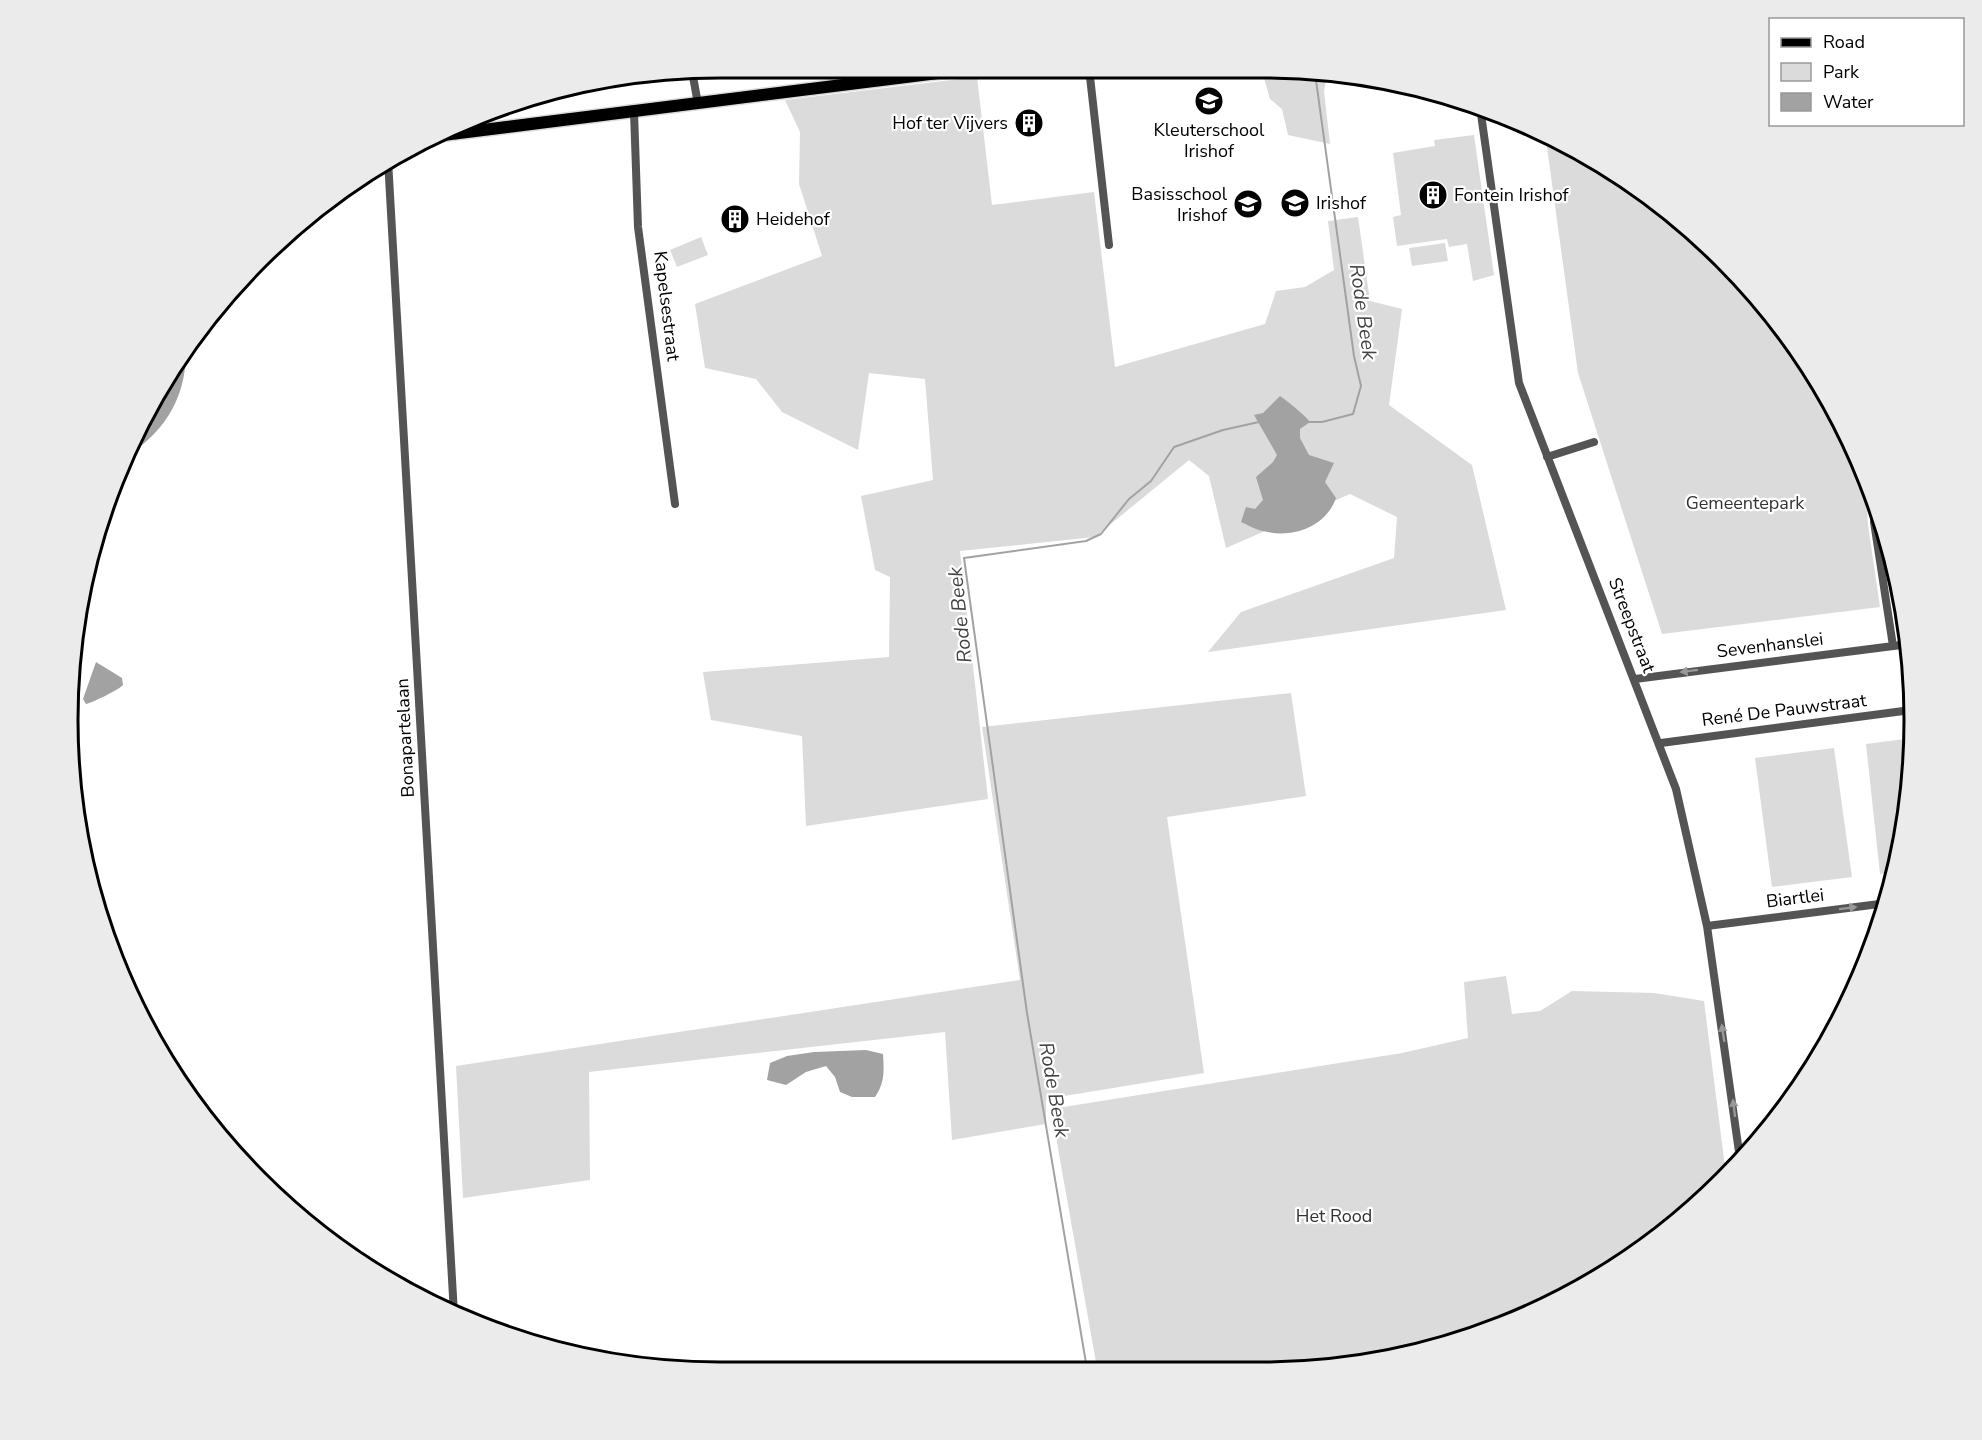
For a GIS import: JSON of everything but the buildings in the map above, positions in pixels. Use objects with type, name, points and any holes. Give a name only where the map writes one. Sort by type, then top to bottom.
[{"type":"main road","points":[[461,133],[900,78]]},
{"type":"street","points":[[1090,78],[1109,245]]},
{"type":"street","points":[[693,79],[698,104]]},
{"type":"street","name":"Kapelsestraat","points":[[634,112],[638,227],[675,504]]},
{"type":"street","name":"Streepstraat","points":[[1481,117],[1519,383],[1676,789],[1707,926],[1739,1150]]},
{"type":"street","name":"Bonapartelaan","points":[[389,170],[453,1304]]},
{"type":"street","points":[[1547,457],[1594,442]]},
{"type":"street","points":[[1876,533],[1893,646]]},
{"type":"street","name":"Sevenhanslei","points":[[1635,679],[1900,645]]},
{"type":"street","name":"René De Pauwstraat","points":[[1660,743],[1904,711]]},
{"type":"street","name":"Biartlei","points":[[1707,926],[1876,904]]},
{"type":"green space","points":[[977,78],[992,205],[1094,192],[1115,367],[1265,324],[1276,291],[1305,287],[1334,270],[1328,221],[1358,217],[1370,301],[1402,309],[1389,405],[1472,465],[1506,610],[1208,652],[1241,612],[1394,558],[1397,517],[1350,494],[1226,548],[1209,476],[1189,460],[1095,537],[960,551],[988,799],[806,826],[802,736],[711,720],[703,672],[889,657],[890,577],[875,570],[861,496],[933,480],[925,379],[869,373],[858,450],[782,412],[756,379],[705,368],[695,304],[822,256],[799,184],[800,132],[785,100]]},
{"type":"green space","points":[[1264,78],[1326,81],[1324,91],[1330,144],[1288,135],[1282,109],[1270,99]]},
{"type":"green space","points":[[1474,135],[1494,275],[1473,281],[1467,244],[1449,247],[1447,239],[1397,246],[1393,217],[1401,215],[1393,153],[1435,146],[1434,140]]},
{"type":"green space","name":"Gemeentepark","points":[[1547,144],[1619,186],[1685,237],[1745,297],[1796,363],[1838,436],[1867,505],[1880,607],[1662,634],[1578,373]]},
{"type":"green space","points":[[701,237],[708,255],[677,267],[670,250]]},
{"type":"green space","points":[[1445,243],[1448,261],[1412,266],[1409,248]]},
{"type":"green space","points":[[1291,693],[1306,796],[1167,817],[1204,1073],[1046,1099],[1046,1124],[952,1140],[945,1032],[589,1072],[590,1180],[463,1198],[456,1066],[1020,980],[982,727]]},
{"type":"green space","points":[[1904,739],[1899,804],[1892,845],[1885,873],[1880,874],[1866,744]]},
{"type":"green space","points":[[1834,748],[1852,877],[1772,887],[1755,758]]},
{"type":"green space","name":"Het Rood","points":[[1506,976],[1512,1014],[1540,1011],[1572,991],[1654,993],[1704,1001],[1725,1165],[1685,1203],[1619,1254],[1546,1296],[1468,1328],[1387,1350],[1304,1361],[1096,1362],[1051,1109],[1402,1053],[1468,1038],[1464,982]]},
{"type":"water","points":[[185,364],[184,378],[173,408],[160,427],[139,447],[158,410]]},
{"type":"water","points":[[1280,396],[1310,422],[1300,429],[1300,438],[1309,455],[1334,463],[1325,482],[1336,498],[1324,517],[1316,523],[1296,532],[1274,533],[1241,522],[1246,507],[1255,509],[1263,500],[1256,477],[1273,462],[1277,455],[1254,415],[1263,413]]},
{"type":"water","points":[[96,662],[122,678],[123,685],[106,696],[86,704],[83,699]]},
{"type":"water","points":[[866,1050],[883,1054],[884,1071],[875,1097],[852,1097],[840,1092],[835,1077],[826,1066],[806,1072],[786,1085],[767,1080],[770,1063],[787,1056],[814,1052]]},
{"type":"waterway","name":"Rode Beek","points":[[1307,422],[1322,422],[1353,414],[1361,386],[1354,356],[1316,80]]},
{"type":"waterway","name":"Rode Beek","points":[[1086,1362],[1027,1013],[964,558],[1086,541],[1101,534],[1129,499],[1151,481],[1174,447],[1223,430],[1259,422]]},
{"type":"place","name":"Kleuterschool Irishof","points":[[1209,101]]},
{"type":"place","name":"Hof ter Vijvers","points":[[1029,123]]},
{"type":"place","name":"Fontein Irishof","points":[[1433,195]]},
{"type":"place","name":"Irishof","points":[[1295,203]]},
{"type":"place","name":"Basisschool Irishof","points":[[1248,204]]},
{"type":"place","name":"Heidehof","points":[[735,219]]}]
